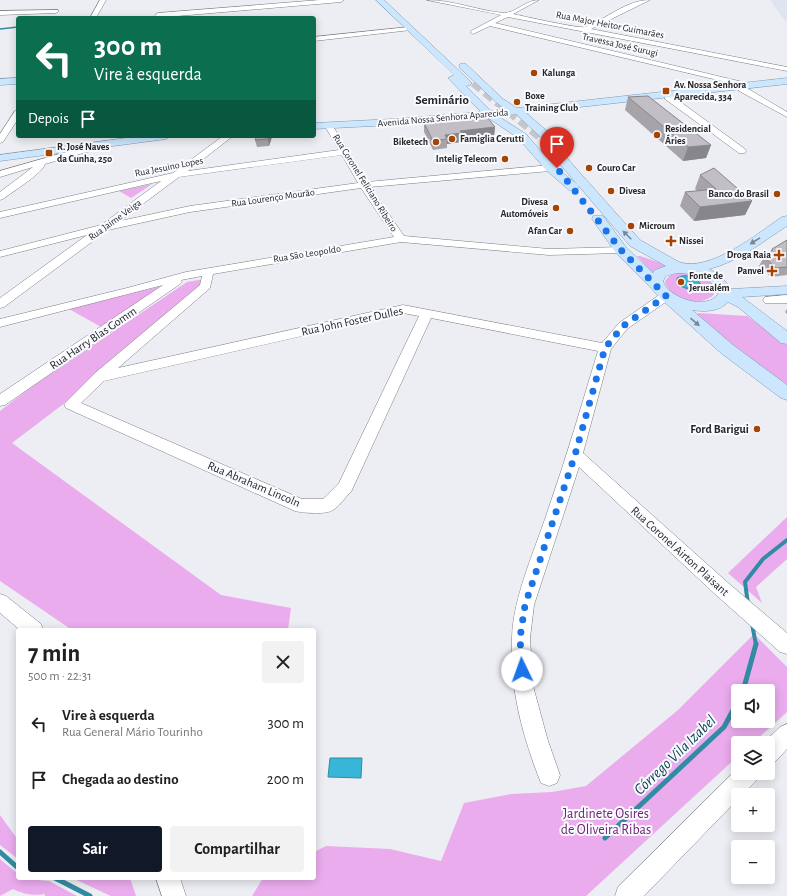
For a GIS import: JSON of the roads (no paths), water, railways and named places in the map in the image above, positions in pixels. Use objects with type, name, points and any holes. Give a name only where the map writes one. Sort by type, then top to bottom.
[{"type":"main road","points":[[380,0],[409,30],[471,83]]},
{"type":"main road","points":[[389,0],[447,61],[461,64],[500,102],[518,113],[543,133],[574,166],[578,187]]},
{"type":"main road","points":[[447,61],[442,67],[491,116],[507,124],[522,136],[550,168],[578,187],[635,243],[684,268],[704,272],[715,278],[722,286],[725,294]]},
{"type":"main road","name":"Avenida Nossa Senhora Aparecida","points":[[518,113],[668,97],[787,81]]},
{"type":"main road","points":[[0,82],[16,82]]},
{"type":"main road","name":"Avenida Nossa Senhora Aparecida","points":[[316,127],[491,116],[744,87],[787,84]]},
{"type":"main road","points":[[0,158],[149,138]]},
{"type":"main road","points":[[545,147],[578,187],[621,250],[661,291],[727,349],[787,394]]},
{"type":"main road","points":[[725,294],[721,301],[717,303],[699,306],[685,304],[661,291],[657,277],[670,269],[723,261],[787,220]]},
{"type":"main road","points":[[621,250],[659,256]]},
{"type":"main road","points":[[723,261],[725,271],[732,279],[765,295]]},
{"type":"main road","points":[[725,294],[742,298],[787,290]]},
{"type":"main road","points":[[742,298],[787,340]]},
{"type":"street","points":[[94,16],[103,0]]},
{"type":"street","points":[[252,0],[265,12]]},
{"type":"street","points":[[158,16],[341,0]]},
{"type":"street","name":"Rua Major Heitor Guimarães","points":[[430,0],[787,69]]},
{"type":"street","points":[[473,32],[536,0]]},
{"type":"street","points":[[584,30],[629,7],[647,0]]},
{"type":"street","points":[[0,13],[56,11]]},
{"type":"street","name":"Travessa José Surugi","points":[[489,24],[744,87],[787,115]]},
{"type":"street","points":[[316,39],[409,30]]},
{"type":"street","points":[[668,97],[742,151]]},
{"type":"street","points":[[0,140],[16,116]]},
{"type":"street","name":"Rua Coronel Feliciano Ribeiro","points":[[330,127],[343,152],[401,239]]},
{"type":"street","points":[[213,138],[215,146]]},
{"type":"street","name":"Rua Jaime Veiga","points":[[0,304],[226,138]]},
{"type":"street","points":[[0,174],[43,163],[106,143]]},
{"type":"street","name":"Rua Jesuino Lopes","points":[[0,215],[176,175],[343,152]]},
{"type":"street","points":[[14,156],[19,158],[22,163],[22,168]]},
{"type":"street","points":[[0,196],[36,171],[43,163]]},
{"type":"street","name":"Rua Lourenço Mourão","points":[[0,254],[102,228],[190,209],[364,185],[550,168]]},
{"type":"street","name":"Rua São Leopoldo","points":[[0,323],[131,291],[186,275],[401,239],[549,252],[621,250]]},
{"type":"street","points":[[100,376],[206,286],[208,271]]},
{"type":"street","name":"Rua Harry Blas Gomm","points":[[0,401],[186,275]]},
{"type":"street","points":[[549,775],[537,741],[523,686],[520,638],[525,605],[575,455],[605,348],[623,326],[661,291]]},
{"type":"street","points":[[765,295],[787,299]]},
{"type":"street","name":"Rua John Foster Dulles","points":[[100,376],[404,309],[605,348]]},
{"type":"street","name":"Rua Abraham Lincoln","points":[[100,376],[71,404],[301,506],[327,506],[345,487],[427,313]]},
{"type":"street","name":"Rua Coronel Airton Plaisant","points":[[575,455],[721,588],[787,645]]},
{"type":"street","points":[[0,602],[32,628]]},
{"type":"street","points":[[775,746],[787,734]]},
{"type":"street","points":[[631,894],[741,780]]},
{"type":"street","points":[[169,880],[174,896]]},
{"type":"water","name":"Fonte de Jerusalém","points":[[682,276],[690,276],[694,278],[700,283],[700,286],[691,289],[682,287],[677,283],[677,278]]},
{"type":"water","points":[[330,758],[362,758],[361,778],[328,777]]},
{"type":"waterway","points":[[0,29],[16,27]]},
{"type":"waterway","name":"Córrego Vila Izabel","points":[[748,604],[745,582],[763,559],[787,540]]},
{"type":"waterway","name":"Córrego Vila Izabel","points":[[752,624],[756,644]]},
{"type":"waterway","name":"Córrego Vila Izabel","points":[[745,684],[756,644]]},
{"type":"waterway","name":"Córrego Vila Izabel","points":[[605,838],[724,727],[731,714]]},
{"type":"waterway","name":"Córrego Vila Izabel","points":[[0,852],[16,866]]},
{"type":"waterway","name":"Córrego Vila Izabel","points":[[59,880],[90,896]]},
{"type":"tunnel","points":[[474,82],[532,129],[550,146]]},
{"type":"place","name":"Kalunga","points":[[534,73]]},
{"type":"place","name":"Av. Nossa Senhora Aparecida, 334","points":[[666,91]]},
{"type":"place","name":"Boxe Training Club","points":[[517,102]]},
{"type":"place","name":"Residencial Áries","points":[[657,135]]},
{"type":"place","name":"Famiglia Cerutti","points":[[452,139]]},
{"type":"place","name":"Biketech","points":[[436,142]]},
{"type":"place","name":"R. José Naves da Cunha, 250","points":[[49,153]]},
{"type":"place","name":"Intelig Telecom","points":[[505,159]]},
{"type":"place","name":"Couro Car","points":[[589,168]]},
{"type":"place","name":"Divesa","points":[[611,191]]},
{"type":"place","name":"Banco do Brasil","points":[[777,194]]},
{"type":"place","name":"Divesa Automóveis","points":[[556,208]]},
{"type":"place","name":"Microum","points":[[631,226]]},
{"type":"place","name":"Afan Car","points":[[570,231]]},
{"type":"place","name":"Nissei","points":[[671,241]]},
{"type":"place","name":"Droga Raia","points":[[779,255]]},
{"type":"place","name":"Panvel","points":[[772,271]]},
{"type":"place","name":"Fonte de Jerusalém","points":[[681,282]]},
{"type":"place","name":"Ford Barigui","points":[[757,429]]},
{"type":"district","name":"Seminário","points":[[442,100]]},
{"type":"park label","name":"Jardinete Osires de Oliveira Ribas","points":[[606,822]]}]
